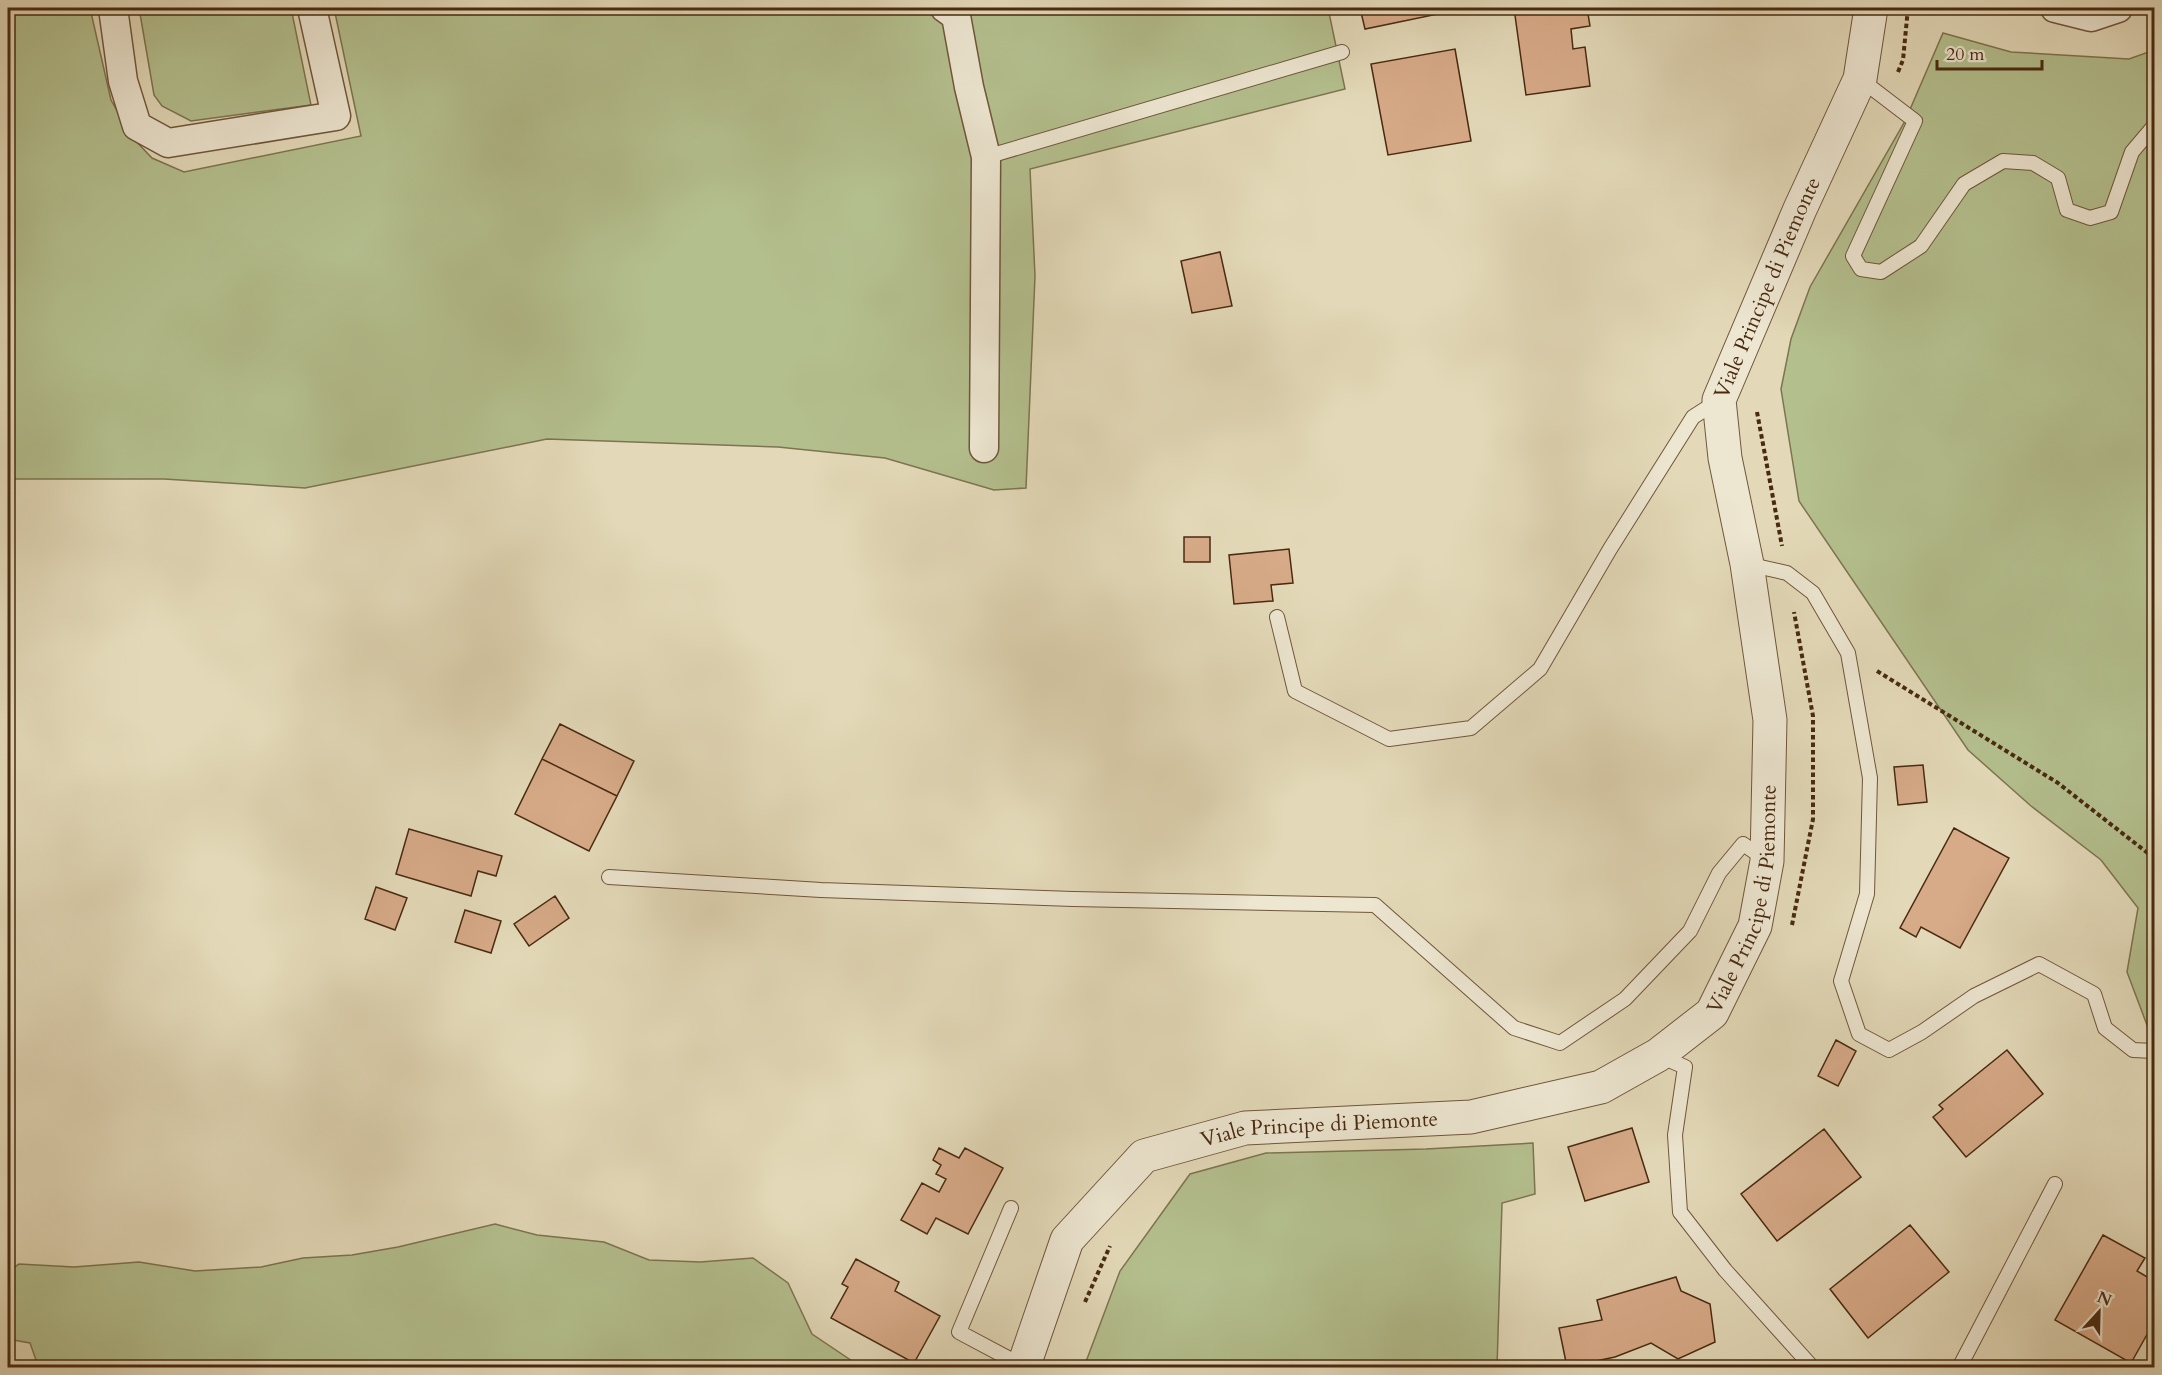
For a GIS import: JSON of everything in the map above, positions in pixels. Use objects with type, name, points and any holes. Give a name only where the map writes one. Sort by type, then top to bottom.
[{"type":"street","points":[[113,8],[123,81],[137,126],[168,143],[336,116],[312,8]]},
{"type":"street","points":[[945,8],[956,16],[969,87],[986,157],[984,448]]},
{"type":"street","name":"Viale Principe di Piemonte","points":[[1023,1367],[1067,1240],[1144,1156],[1245,1128],[1471,1118],[1601,1087],[1658,1055],[1712,1013],[1755,926],[1767,861],[1770,720],[1747,564],[1725,458],[1719,400],[1800,209],[1860,79],[1871,8]]},
{"type":"street","points":[[2055,8],[2091,17],[2118,8]]},
{"type":"lane","points":[[986,157],[1342,52]]},
{"type":"lane","points":[[1860,79],[1915,121],[1853,256],[1861,268],[1881,272],[1921,246],[1964,184],[2003,161],[2033,163],[2058,178],[2067,210],[2090,218],[2111,212],[2132,152],[2154,126]]},
{"type":"lane","points":[[1277,616],[1295,691],[1389,739],[1471,728],[1540,669],[1610,549],[1693,417],[1719,400]]},
{"type":"lane","points":[[1747,564],[1787,573],[1813,593],[1848,653],[1869,778],[1867,894],[1841,981],[1858,1034],[1888,1050],[1922,1032],[1974,996],[2039,964],[2094,994],[2105,1028],[2133,1050],[2154,1051]]},
{"type":"lane","points":[[609,877],[821,890],[1073,899],[1375,905],[1514,1028],[1560,1043],[1625,999],[1690,931],[1719,873],[1743,844],[1767,861]]},
{"type":"lane","points":[[1658,1055],[1685,1067],[1675,1135],[1680,1212],[1725,1270],[1813,1368]]},
{"type":"lane","points":[[1959,1368],[2055,1184]]},
{"type":"lane","points":[[1011,1208],[959,1332],[1023,1367]]},
{"type":"path","points":[[1887,98],[1903,60],[1908,8]]},
{"type":"path","points":[[1756,407],[1813,716],[1813,819],[1794,920],[1789,931]]},
{"type":"path","points":[[1848,653],[2058,783],[2154,858]]},
{"type":"path","points":[[1084,1303],[1113,1239]]},
{"type":"green space","points":[[8,8],[90,8],[111,100],[132,137],[152,158],[184,172],[361,136],[334,8],[1328,8],[1345,89],[1030,169],[1035,276],[1026,488],[994,490],[885,458],[778,447],[547,439],[305,488],[164,479],[8,479]]},
{"type":"green space","points":[[139,8],[291,8],[311,105],[191,121],[162,106],[154,95]]},
{"type":"green space","points":[[1943,33],[2011,52],[2129,59],[2154,50],[2154,1033],[2150,1033],[2127,972],[2138,908],[2101,860],[2031,806],[1968,750],[1799,501],[1781,389],[1791,339],[1810,287],[1905,121]]},
{"type":"green space","points":[[1533,1143],[1535,1194],[1502,1203],[1497,1367],[1084,1367],[1120,1271],[1190,1174],[1266,1153],[1426,1149]]},
{"type":"green space","points":[[495,1224],[537,1235],[604,1242],[649,1260],[700,1262],[753,1258],[788,1283],[812,1334],[861,1367],[54,1368],[36,1360],[30,1343],[8,1339],[8,1271],[19,1264],[74,1267],[139,1262],[195,1271],[261,1267],[303,1258],[352,1255],[398,1247]]},
{"type":"building","points":[[1360,8],[1437,8],[1438,14],[1365,29]]},
{"type":"building","points":[[1514,8],[1587,8],[1590,26],[1571,29],[1573,49],[1585,47],[1590,86],[1526,95]]},
{"type":"building","points":[[1455,49],[1471,141],[1388,155],[1371,64]]},
{"type":"building","points":[[1220,252],[1232,306],[1192,313],[1181,261]]},
{"type":"building","points":[[1184,537],[1210,537],[1210,562],[1184,562]]},
{"type":"building","points":[[1289,549],[1293,583],[1271,585],[1273,601],[1234,604],[1229,555]]},
{"type":"building","points":[[560,724],[634,761],[617,796],[542,759]]},
{"type":"building","points":[[542,759],[617,796],[589,851],[515,814]]},
{"type":"building","points":[[1923,765],[1927,802],[1898,805],[1894,767]]},
{"type":"building","points":[[1954,828],[2009,858],[1960,948],[1921,927],[1916,937],[1900,928]]},
{"type":"building","points":[[409,829],[502,856],[496,876],[478,871],[471,896],[396,874]]},
{"type":"building","points":[[376,887],[407,898],[395,930],[365,919]]},
{"type":"building","points":[[555,896],[569,918],[529,946],[514,924]]},
{"type":"building","points":[[465,910],[501,921],[491,953],[455,942]]},
{"type":"building","points":[[1836,1040],[1856,1051],[1838,1086],[1818,1076]]},
{"type":"building","points":[[2007,1050],[2043,1094],[1966,1157],[1933,1117],[1943,1109],[1939,1105]]},
{"type":"building","points":[[1632,1128],[1649,1182],[1585,1201],[1568,1147]]},
{"type":"building","points":[[1824,1129],[1861,1177],[1777,1241],[1741,1194]]},
{"type":"building","points":[[939,1148],[959,1158],[965,1148],[1003,1168],[968,1234],[936,1218],[927,1234],[901,1220],[922,1183],[939,1192],[946,1179],[936,1174],[941,1165],[933,1160]]},
{"type":"building","points":[[1910,1225],[1949,1272],[1868,1338],[1830,1289]]},
{"type":"building","points":[[2103,1235],[2145,1258],[2137,1271],[2154,1281],[2154,1322],[2131,1363],[2055,1320]]},
{"type":"building","points":[[856,1259],[899,1282],[895,1291],[940,1316],[914,1363],[831,1318],[848,1287],[842,1284]]},
{"type":"building","points":[[1676,1277],[1681,1291],[1710,1304],[1715,1342],[1678,1359],[1651,1343],[1615,1357],[1567,1367],[1559,1328],[1602,1320],[1597,1300]]}]
